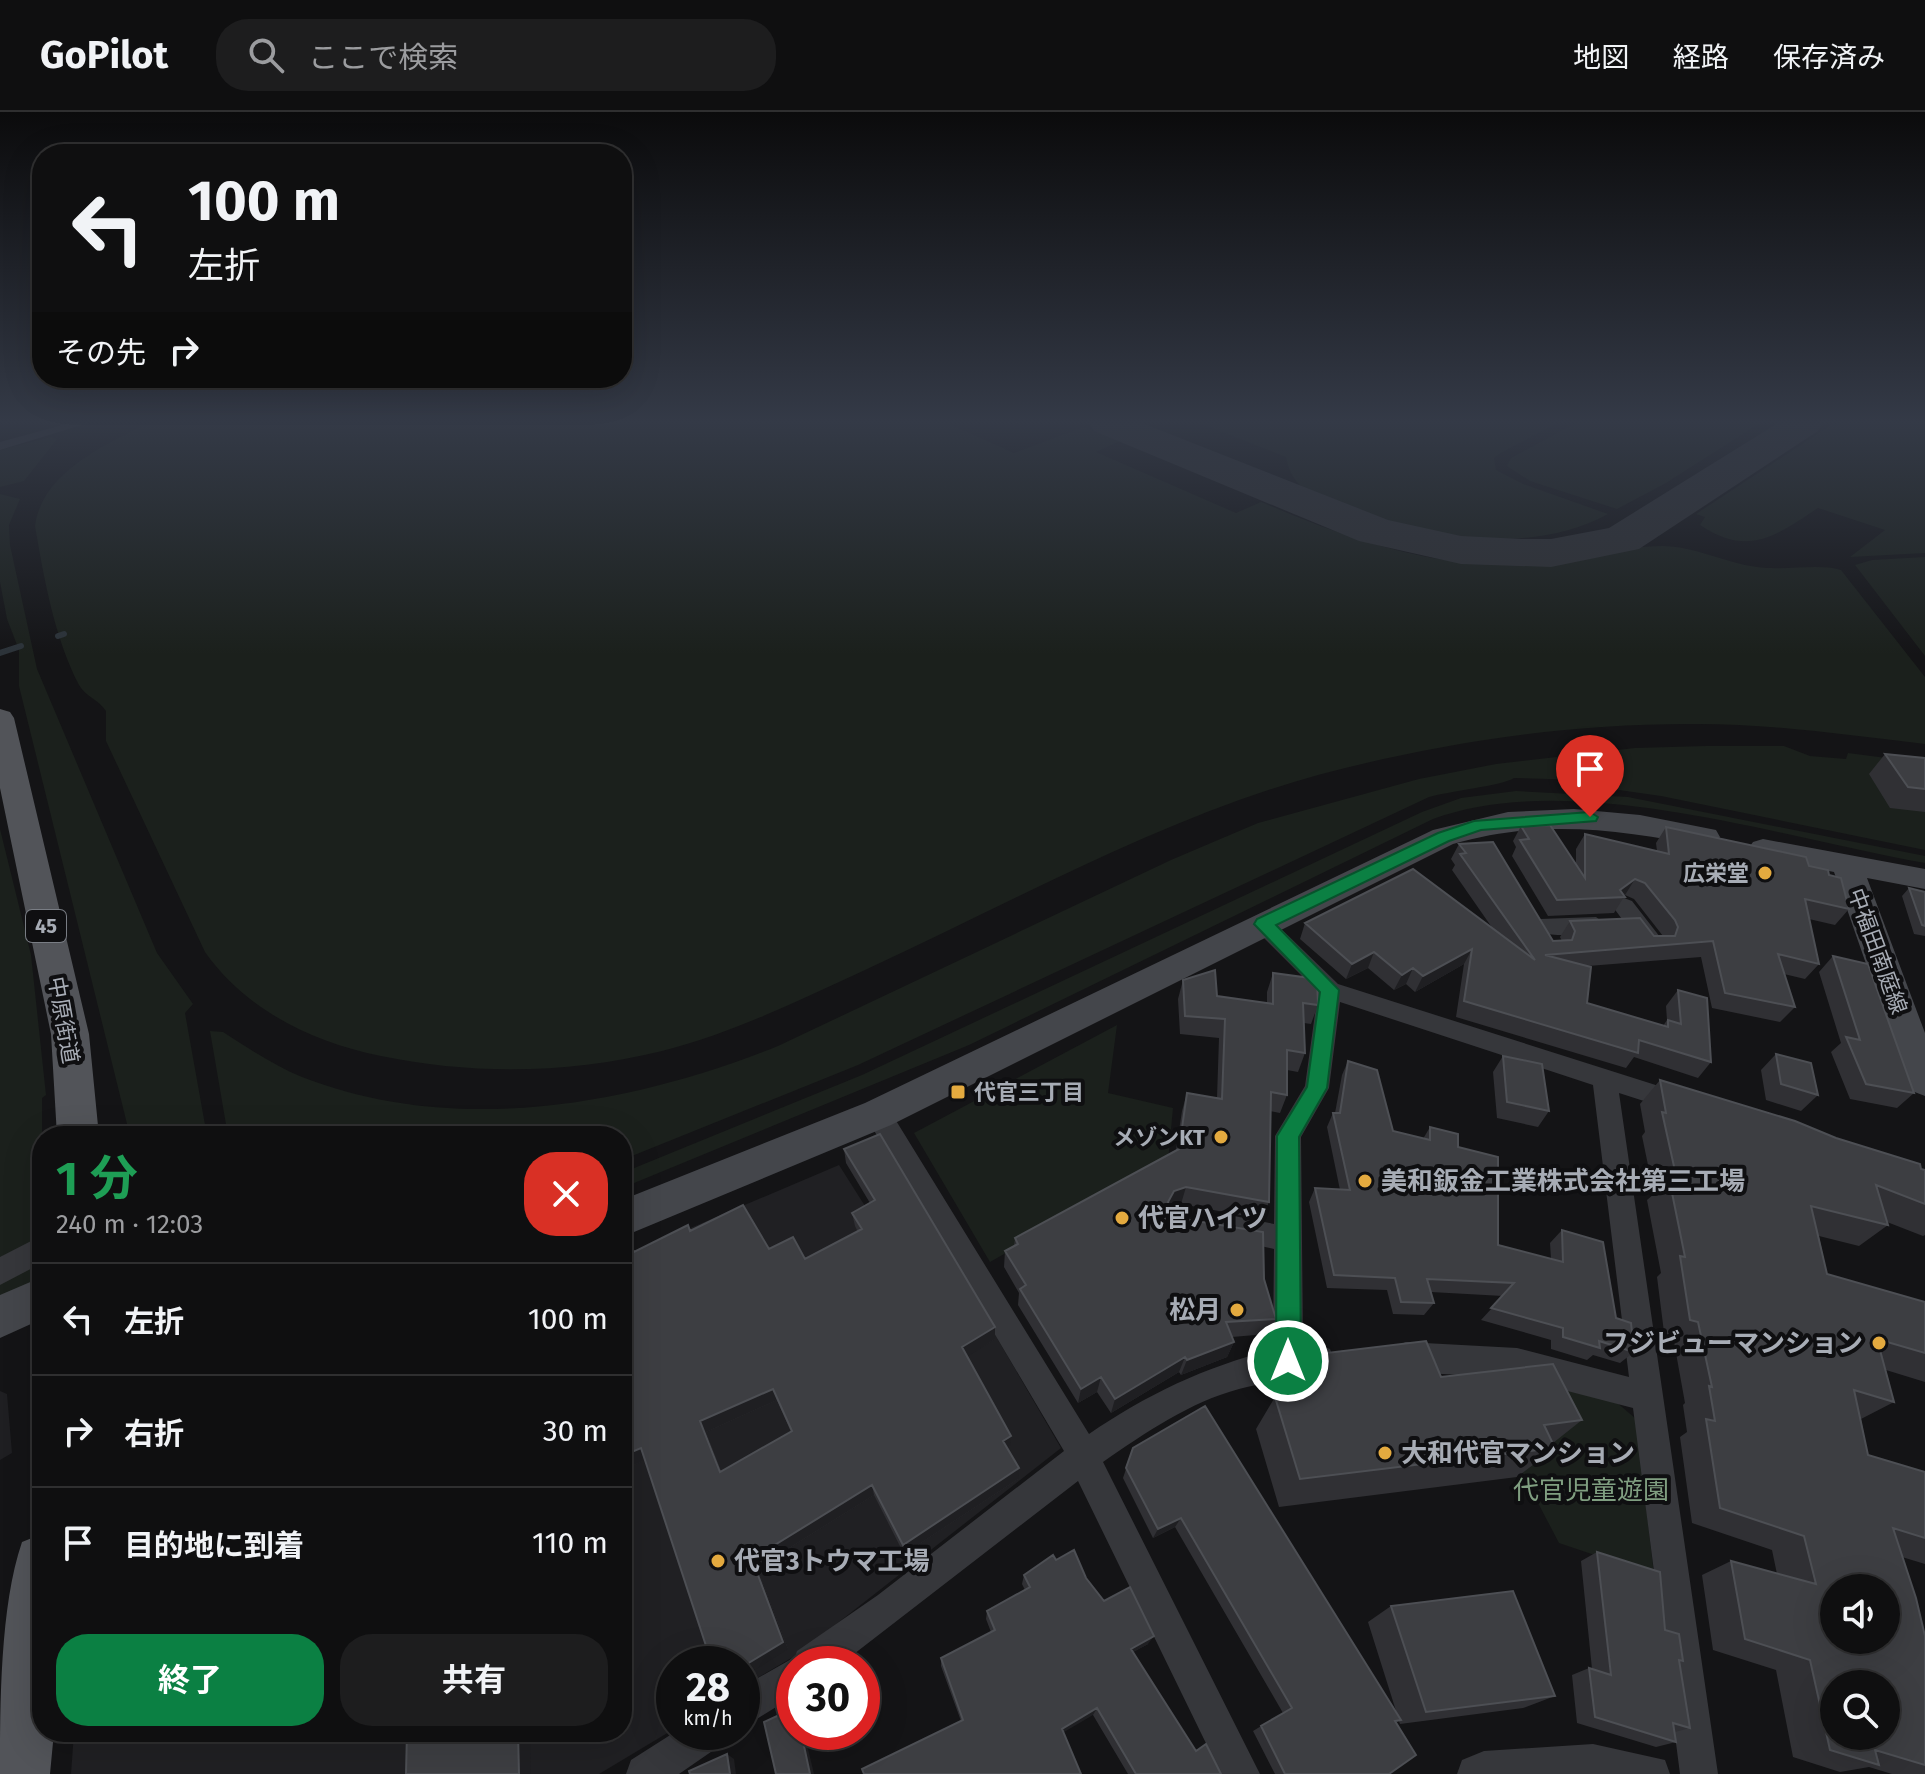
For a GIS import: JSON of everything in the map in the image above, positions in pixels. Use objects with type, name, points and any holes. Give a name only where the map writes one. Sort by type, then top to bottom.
[{"type":"main road","name":"中原街道","points":[[0,718],[70,1034],[77,1126]]},
{"type":"main road","points":[[19,1774],[17,1651],[32,1598]]},
{"type":"street","points":[[632,1215],[878,1114],[1443,837],[1486,836],[1590,817],[1654,826],[1925,879]]},
{"type":"street","name":"中福田南庭線","points":[[1847,866],[1925,1081]]},
{"type":"street","points":[[1552,948],[1536,921],[1631,914],[1653,944]]},
{"type":"street","points":[[1263,924],[1330,990],[1695,1107]]},
{"type":"street","points":[[1288,1361],[1288,1136],[1317,1088],[1330,990]]},
{"type":"street","points":[[1605,1079],[1691,1735],[1699,1774]]},
{"type":"street","points":[[878,1114],[1083,1456],[1241,1774]]},
{"type":"street","points":[[1211,1225],[1288,1239]]},
{"type":"street","points":[[0,1272],[32,1254]]},
{"type":"street","points":[[0,1317],[32,1302]]},
{"type":"street","points":[[834,1646],[1106,1438],[1198,1386],[1288,1361],[1364,1358],[1517,1363],[1648,1397]]},
{"type":"street","points":[[645,1774],[681,1750]]},
{"type":"street","points":[[1476,1774],[1484,1770],[1593,1763],[1651,1774]]},
{"type":"shaded area","points":[[839,1165],[877,1225],[919,1204],[1061,1448],[808,1646],[776,1646],[776,1667],[760,1676],[760,1646],[656,1646],[656,1740],[599,1774],[71,1774],[73,1742],[632,1742],[632,1253]]},
{"type":"green space","points":[[0,501],[19,501],[9,525],[10,545],[37,669],[157,953],[193,1004],[185,1013],[205,1126],[128,1126],[19,686],[19,650],[7,619],[0,582]]},
{"type":"green space","points":[[44,501],[1207,501],[1236,513],[1261,502],[1357,539],[1456,561],[1525,564],[1629,549],[1674,547],[1757,567],[1841,570],[1925,677],[1925,744],[1837,733],[1688,724],[1594,727],[1502,738],[1409,754],[1318,775],[1203,814],[1088,863],[791,1004],[688,1044],[627,1059],[557,1068],[486,1069],[416,1062],[355,1050],[282,1020],[240,991],[205,952],[106,741],[106,711],[79,685],[70,667],[46,587],[35,526]]},
{"type":"green space","points":[[1330,501],[1570,501],[1608,514],[1578,527],[1512,539],[1443,534],[1376,518]]},
{"type":"green space","points":[[1591,501],[1633,501],[1617,509]]},
{"type":"green space","points":[[1716,501],[1925,501],[1925,553],[1850,557],[1885,530],[1818,508],[1776,534],[1748,541],[1717,535],[1700,525],[1705,517],[1696,514]]},
{"type":"green space","points":[[1925,557],[1925,656],[1855,565],[1872,560]]},
{"type":"green space","points":[[1784,746],[1810,756],[1846,759],[1848,753],[1925,763],[1925,850],[1661,796],[1598,787],[1583,780],[1514,778],[1429,797],[858,1065],[632,1156],[632,1126],[226,1126],[210,1031],[223,1032],[302,1077],[361,1095],[421,1106],[482,1109],[543,1106],[603,1098],[722,1067],[778,1046],[1171,860],[1258,823],[1419,779],[1496,764],[1635,748]]},
{"type":"green space","points":[[1516,791],[1628,797],[1925,856],[1925,863],[1677,812],[1612,804],[1548,801],[1488,805],[1433,819],[969,1045],[632,1184],[632,1169],[862,1075],[1422,812],[1461,798]]},
{"type":"green space","points":[[0,829],[31,955],[46,1095],[42,1098],[42,1126],[32,1126],[32,1291],[0,1306]]},
{"type":"green space","points":[[1117,1025],[1108,1093],[1173,1108],[1168,1161],[990,1262],[914,1133]]},
{"type":"green space","name":"代官児童遊園","points":[[1517,1380],[1615,1401],[1636,1419],[1654,1575],[1559,1543],[1516,1461],[1551,1454]]},
{"type":"building","points":[[1885,754],[1925,758],[1925,789],[1908,787]]},
{"type":"building","points":[[1550,825],[1585,878],[1585,834],[1669,854],[1666,827],[1806,857],[1809,866],[1828,870],[1829,875],[1841,878],[1849,909],[1805,899],[1819,964],[1778,954],[1795,1007],[1725,993],[1713,941],[1545,955],[1591,967],[1587,1003],[1668,1027],[1668,1020],[1681,1024],[1678,990],[1707,998],[1711,1062],[1639,1040],[1638,1053],[1464,1001],[1472,949],[1423,976],[1413,968],[1402,975],[1374,952],[1352,964],[1305,923],[1413,869],[1535,960],[1460,854],[1466,853],[1459,844],[1493,842],[1553,941],[1572,940],[1575,931],[1570,921],[1640,918],[1654,936],[1675,936],[1678,927],[1675,920],[1645,883],[1635,879],[1620,890],[1625,897],[1557,900],[1520,840],[1529,839],[1521,826]]},
{"type":"building","points":[[1909,888],[1925,892],[1925,926],[1922,925]]},
{"type":"building","points":[[1833,956],[1868,964],[1914,1093],[1866,1084],[1846,1037],[1860,1040]]},
{"type":"building","points":[[1215,970],[1217,996],[1273,1004],[1273,973],[1317,979],[1318,1005],[1303,1003],[1305,1053],[1287,1050],[1287,1095],[1271,1092],[1269,1202],[1186,1187],[1174,1191],[1168,1202],[1172,1213],[1184,1219],[1263,1232],[1264,1279],[1276,1319],[1226,1322],[1234,1342],[1187,1360],[1185,1357],[1115,1399],[1101,1377],[1081,1389],[1020,1289],[1026,1285],[1005,1251],[1018,1244],[1015,1238],[1179,1149],[1187,1093],[1222,1099],[1225,1019],[1185,1016],[1183,980]]},
{"type":"building","points":[[1776,1054],[1811,1063],[1818,1095],[1781,1084]]},
{"type":"building","points":[[1503,1056],[1542,1064],[1549,1111],[1507,1102]]},
{"type":"building","points":[[1348,1061],[1377,1070],[1393,1131],[1430,1140],[1430,1127],[1458,1134],[1458,1147],[1498,1157],[1498,1245],[1563,1262],[1562,1230],[1603,1242],[1616,1318],[1631,1323],[1634,1352],[1599,1341],[1600,1348],[1563,1337],[1563,1328],[1491,1308],[1514,1283],[1427,1279],[1434,1303],[1401,1302],[1395,1278],[1334,1275],[1315,1188],[1350,1190],[1333,1113],[1340,1113]]},
{"type":"building","points":[[1660,1080],[1795,1121],[1836,1138],[1920,1164],[1921,1169],[1925,1170],[1925,1204],[1876,1185],[1888,1225],[1811,1206],[1827,1274],[1925,1302],[1925,1353],[1877,1339],[1894,1402],[1854,1390],[1868,1455],[1925,1472],[1925,1538],[1893,1528],[1925,1636],[1925,1765],[1875,1750],[1900,1750],[1900,1670],[1820,1670],[1820,1705],[1810,1660],[1745,1639],[1731,1561],[1816,1584],[1804,1536],[1720,1508],[1706,1419],[1715,1421],[1709,1386],[1712,1387],[1698,1322],[1690,1320],[1680,1256],[1685,1257],[1669,1178],[1677,1180],[1662,1112],[1666,1113]]},
{"type":"building","points":[[880,1134],[995,1327],[962,1347],[1011,1436],[1003,1441],[1019,1468],[903,1545],[872,1485],[752,1559],[783,1642],[760,1656],[760,1646],[706,1646],[641,1448],[632,1452],[632,1248],[634,1252],[688,1225],[690,1231],[743,1205],[769,1249],[793,1237],[805,1259],[862,1229],[852,1213],[875,1200],[844,1149]],"holes":[[[773,1389],[792,1431],[720,1472],[700,1421]]]},
{"type":"building","points":[[1426,1341],[1441,1377],[1553,1364],[1582,1420],[1544,1425],[1555,1448],[1300,1479],[1275,1397],[1306,1393],[1293,1357]]},
{"type":"building","points":[[1205,1406],[1401,1720],[1395,1721],[1416,1755],[1389,1774],[1285,1774],[1261,1726],[1292,1708],[1181,1518],[1158,1529],[1126,1468],[1133,1448]]},
{"type":"building","points":[[1074,1550],[1086,1578],[1104,1601],[1130,1587],[1154,1636],[1131,1649],[1196,1751],[1206,1744],[1221,1774],[1136,1774],[1097,1708],[1062,1729],[1081,1774],[864,1774],[862,1769],[963,1720],[941,1658],[995,1630],[987,1611],[1030,1587],[1024,1575],[1053,1555],[1056,1560]]},
{"type":"building","points":[[1597,1552],[1660,1572],[1665,1630],[1679,1634],[1683,1661],[1679,1660],[1690,1728],[1673,1723],[1676,1742],[1595,1717],[1589,1668],[1611,1675]]},
{"type":"building","points":[[1513,1591],[1555,1696],[1426,1712],[1391,1606]]},
{"type":"building","points":[[776,1716],[776,1750],[805,1750],[810,1774],[776,1774],[764,1722]]},
{"type":"building","points":[[407,1742],[518,1742],[519,1774],[406,1774]]},
{"type":"building","points":[[1830,1750],[1875,1750],[1879,1765]]},
{"type":"building","points":[[727,1754],[730,1774],[690,1774],[689,1771]]},
{"type":"waterway","points":[[58,636],[64,634]]},
{"type":"waterway","points":[[0,653],[21,646]]},
{"type":"taxiway","points":[[1300,501],[1375,531],[1461,550],[1522,553],[1551,553],[1623,539],[1683,501]]},
{"type":"place","name":"広栄堂","points":[[1765,873]]},
{"type":"place","name":"代官三丁目","points":[[958,1092]]},
{"type":"place","name":"メゾンKT","points":[[1221,1137]]},
{"type":"place","name":"美和鈑金工業株式会社第三工場","points":[[1365,1181]]},
{"type":"place","name":"代官ハイツ","points":[[1122,1218]]},
{"type":"place","name":"松月","points":[[1237,1310]]},
{"type":"place","name":"フジビューマンション","points":[[1879,1343]]},
{"type":"place","name":"大和代官マンション","points":[[1385,1453]]},
{"type":"place","name":"代官3トウマ工場","points":[[718,1561]]},
{"type":"route","points":[[1288,1361],[1288,1136],[1317,1088],[1330,990],[1263,924],[1443,837],[1479,824],[1590,817]]}]
